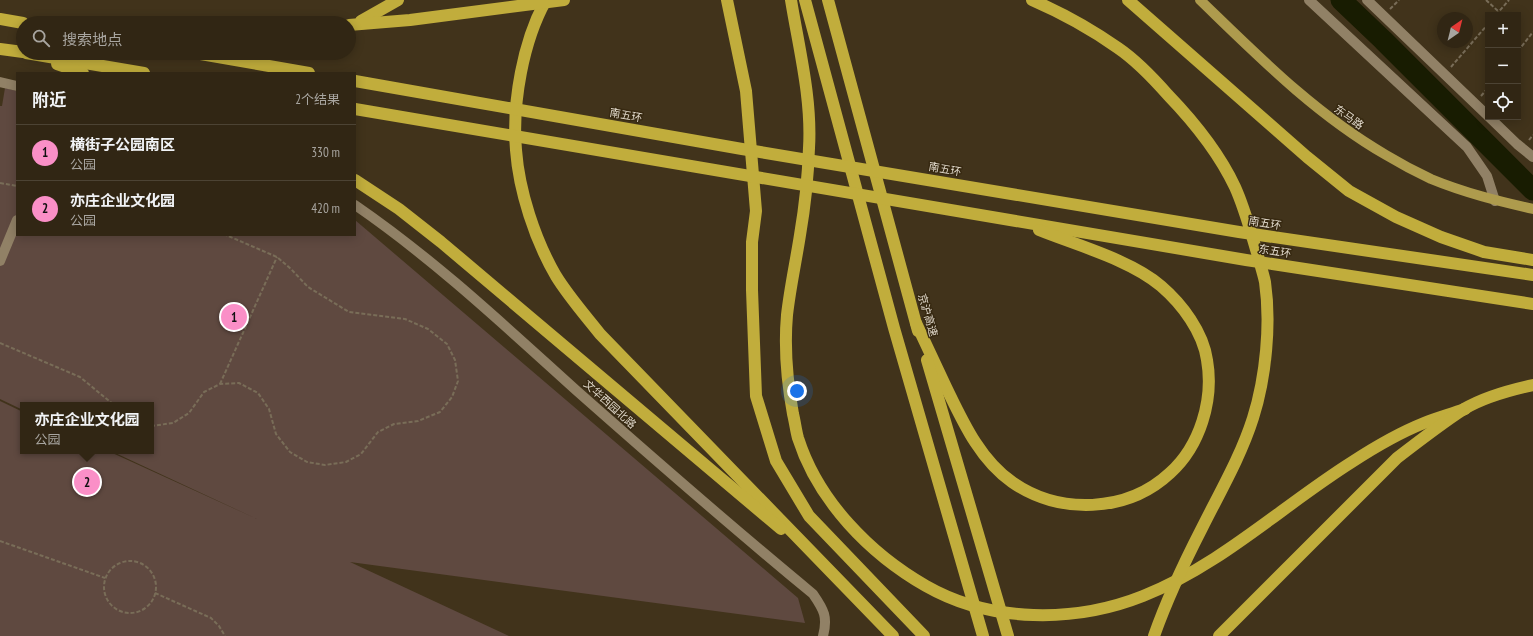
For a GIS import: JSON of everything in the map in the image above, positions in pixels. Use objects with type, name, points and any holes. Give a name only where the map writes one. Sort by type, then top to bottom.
[{"type":"highway","points":[[356,22],[398,0]]},
{"type":"highway","points":[[546,0],[538,14],[526,48],[520,80],[516,150],[529,212],[538,240],[556,276],[600,334],[893,636]]},
{"type":"highway","points":[[356,24],[410,20],[564,0]]},
{"type":"highway","points":[[727,0],[746,92],[756,211],[752,242],[752,290],[756,396],[758,403],[776,461],[808,516],[924,636]]},
{"type":"highway","points":[[792,0],[809,110],[810,145],[806,191],[787,321],[785,355],[788,390],[796,431],[812,471],[829,499],[854,530],[878,552],[910,577],[939,594],[970,606],[1004,612],[1065,615],[1092,611],[1126,602],[1172,583],[1235,546],[1350,463],[1386,441],[1422,424],[1465,409],[1494,396],[1533,385]]},
{"type":"highway","points":[[806,0],[894,328],[983,636]]},
{"type":"highway","name":"京沪高速","points":[[828,0],[916,323],[1008,636]]},
{"type":"highway","points":[[1032,0],[1058,11],[1119,49],[1149,74],[1202,134],[1235,187],[1246,216],[1265,281],[1267,314],[1266,352],[1263,379],[1254,416],[1241,450],[1168,598],[1154,636]]},
{"type":"highway","points":[[1128,0],[1307,157],[1349,191],[1396,217],[1441,237],[1484,252],[1533,260]]},
{"type":"highway","points":[[0,19],[16,22]]},
{"type":"highway","points":[[0,49],[16,51]]},
{"type":"highway","points":[[45,60],[80,72]]},
{"type":"highway","points":[[68,60],[138,72]]},
{"type":"highway","points":[[235,60],[303,72]]},
{"type":"highway","name":"南五环","points":[[356,81],[742,149],[1239,232],[1533,275]]},
{"type":"highway","points":[[356,109],[1014,220],[1138,270],[1161,285],[1181,306],[1199,335],[1207,359],[1209,380],[1207,403],[1199,430],[1188,452],[1170,473],[1149,488],[1125,499],[1101,505],[1089,506],[1061,503],[1039,497],[1012,482],[995,468],[979,448],[964,424],[916,323]]},
{"type":"highway","points":[[356,181],[399,209],[441,242],[836,576]]},
{"type":"highway","name":"东五环","points":[[1014,220],[1246,260],[1533,304]]},
{"type":"highway","points":[[1219,636],[1397,458],[1465,409]]},
{"type":"main road","name":"东马路","points":[[1200,0],[1294,89],[1329,118],[1368,144],[1430,178],[1495,201],[1533,210]]},
{"type":"street","points":[[1309,0],[1467,147],[1487,176],[1495,201]]},
{"type":"street","points":[[1367,0],[1485,114]]},
{"type":"street","points":[[0,82],[16,86]]},
{"type":"street","points":[[1491,120],[1533,157]]},
{"type":"street","name":"文华西园北路","points":[[356,206],[391,230],[445,272],[670,474],[813,594],[822,606],[825,616],[826,625],[823,636]]},
{"type":"street","points":[[0,262],[16,222]]},
{"type":"path","points":[[1486,0],[1499,12],[1508,0]]},
{"type":"path","points":[[1445,74],[1485,27]]},
{"type":"path","points":[[1521,48],[1533,32]]},
{"type":"path","points":[[0,183],[16,186]]},
{"type":"path","points":[[154,426],[173,423],[189,412],[204,392],[220,384],[239,383],[258,393],[269,409],[276,434],[290,452],[307,462],[325,465],[346,462],[361,454],[378,432],[394,424],[418,421],[440,412],[452,397],[458,381],[455,360],[447,344],[428,329],[405,319],[349,312],[308,287],[277,257],[228,236]]},
{"type":"path","points":[[220,384],[277,257]]},
{"type":"path","points":[[0,343],[80,376],[110,402]]},
{"type":"path","points":[[0,541],[105,578]]},
{"type":"path","points":[[128,561],[138,562],[147,567],[154,578],[156,587],[155,593],[150,603],[142,610],[134,612],[122,611],[112,605],[106,598],[104,588],[105,578],[110,570],[118,563],[128,561]]},
{"type":"path","points":[[155,593],[211,618],[219,626],[225,636]]},
{"type":"shaded area","points":[[5,88],[16,91],[16,236],[356,236],[356,221],[798,598],[805,623],[350,562],[509,636],[0,636],[0,401],[20,411],[20,454],[115,454],[257,519],[117,454],[154,454],[154,402],[20,402],[20,409],[0,399],[0,106],[2,106]]},
{"type":"waterway","points":[[1341,0],[1533,190]]},
{"type":"place","name":"横街子公园南区","points":[[234,317]]},
{"type":"place","name":"亦庄企业文化园","points":[[87,482]]}]
